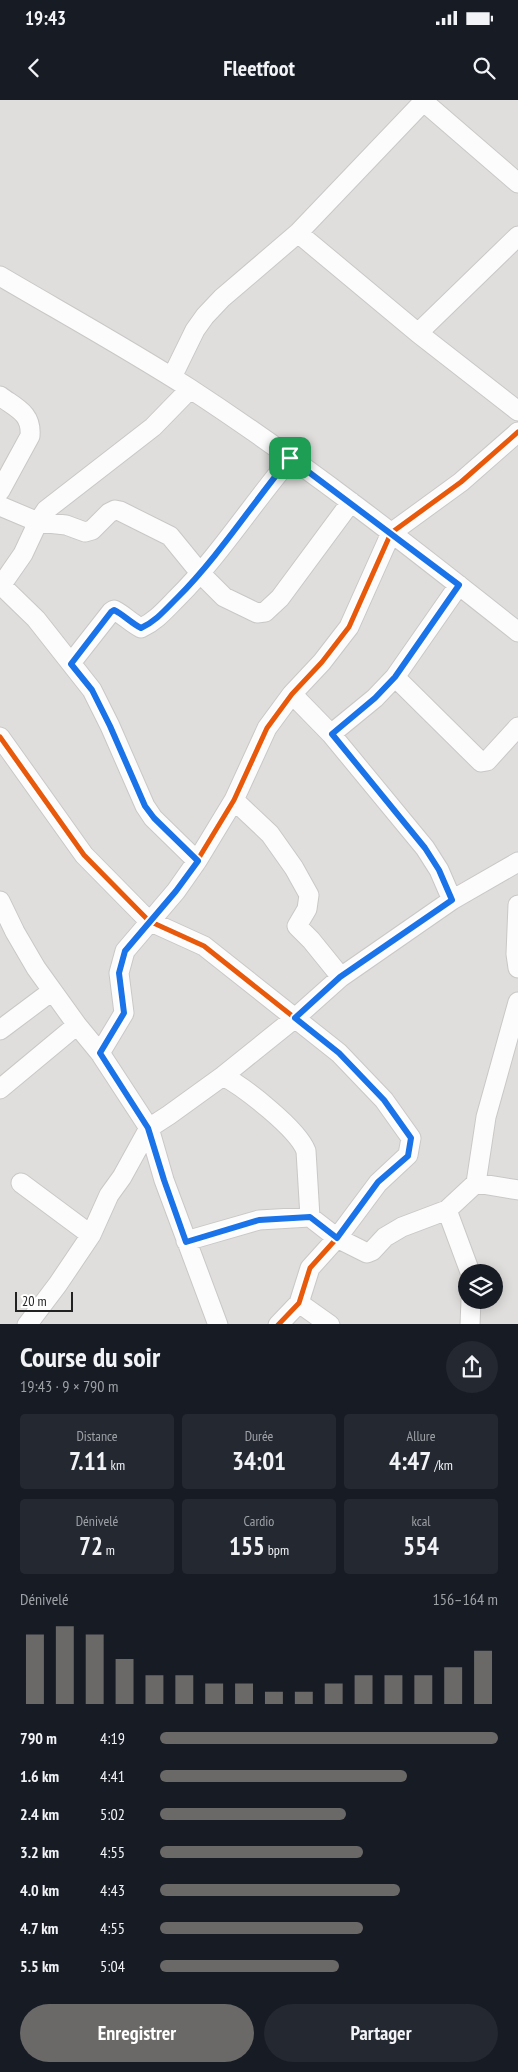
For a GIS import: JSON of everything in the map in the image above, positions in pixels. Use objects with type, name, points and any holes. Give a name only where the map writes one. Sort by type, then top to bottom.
[{"type":"street","points":[[172,377],[205,316],[222,298],[298,233],[424,101],[518,183]]},
{"type":"street","points":[[298,233],[418,333],[518,411]]},
{"type":"street","points":[[418,333],[518,236]]},
{"type":"street","points":[[0,276],[190,389],[351,502],[518,632]]},
{"type":"street","points":[[190,389],[153,427],[46,510],[38,522],[23,554],[0,586],[36,619],[92,690],[145,806],[154,818],[198,861]]},
{"type":"street","points":[[0,396],[27,416],[31,427],[30,436],[0,491]]},
{"type":"street","points":[[100,1053],[124,1013],[119,973],[125,951],[176,891],[198,861],[234,800],[267,728],[292,694],[322,662],[349,627],[391,533],[461,482],[518,432]]},
{"type":"street","points":[[71,664],[114,610],[120,612],[134,625],[141,628],[153,622],[201,574],[290,458]]},
{"type":"street","points":[[0,506],[38,522],[66,525],[86,532],[92,530],[109,513],[115,510],[120,511],[170,536],[201,574],[224,597],[257,613],[265,612],[280,598],[351,502]]},
{"type":"street","points":[[332,734],[375,698],[395,677],[459,585]]},
{"type":"street","points":[[395,677],[481,762],[487,761],[518,727]]},
{"type":"street","points":[[292,694],[332,734],[425,848],[439,870],[452,900]]},
{"type":"street","points":[[0,737],[84,856],[149,921],[204,946],[339,1053],[384,1100],[411,1138],[408,1156],[378,1182],[337,1238],[310,1268],[299,1303],[278,1324]]},
{"type":"street","points":[[234,800],[270,834],[294,868],[309,895],[307,909],[297,926],[311,940],[340,977]]},
{"type":"street","points":[[27,1324],[58,1284],[91,1235],[109,1196],[122,1177],[148,1128],[223,1076],[295,1018],[340,977],[452,900],[518,862]]},
{"type":"street","points":[[0,901],[15,932],[52,991],[100,1053],[148,1128],[186,1242],[218,1324]]},
{"type":"street","points":[[518,905],[516,954],[518,968]]},
{"type":"street","points":[[0,1030],[52,991]]},
{"type":"street","points":[[186,1242],[259,1220],[310,1217],[337,1238],[367,1253],[372,1251],[385,1237],[402,1227],[447,1210],[476,1183],[486,1117],[518,1002]]},
{"type":"street","points":[[0,1090],[77,1025]]},
{"type":"street","points":[[223,1076],[260,1103],[302,1141],[306,1151],[310,1217]]},
{"type":"street","points":[[21,1183],[91,1235]]},
{"type":"street","points":[[476,1183],[518,1190]]},
{"type":"street","points":[[447,1210],[467,1264]]},
{"type":"street","points":[[299,1303],[330,1324]]},
{"type":"street","points":[[470,1324],[471,1309]]},
{"type":"shaded area","points":[[0,100],[518,100],[518,1324],[0,1324]]},
{"type":"cycle path","points":[[100,1053],[124,1013],[119,973],[125,951],[176,891],[197,861],[234,800],[267,728],[292,694],[322,662],[349,627],[391,533],[461,482],[518,432]]},
{"type":"cycle path","points":[[0,737],[84,855],[149,921],[204,946],[339,1053],[384,1100],[411,1138],[408,1155],[378,1183],[337,1238],[310,1268],[299,1303],[279,1324]]},
{"type":"route","points":[[290,458],[459,585],[395,677],[375,698],[332,734],[425,848],[439,870],[452,900],[340,977],[295,1018],[339,1053],[384,1100],[411,1138],[408,1156],[378,1182],[337,1238],[310,1217],[259,1220],[186,1242],[148,1128],[141,1114],[100,1053],[124,1013],[119,973],[125,951],[176,891],[198,861],[169,834],[145,806],[92,690],[71,664],[114,610],[120,612],[134,625],[141,628],[153,622],[201,574],[290,458]]}]
